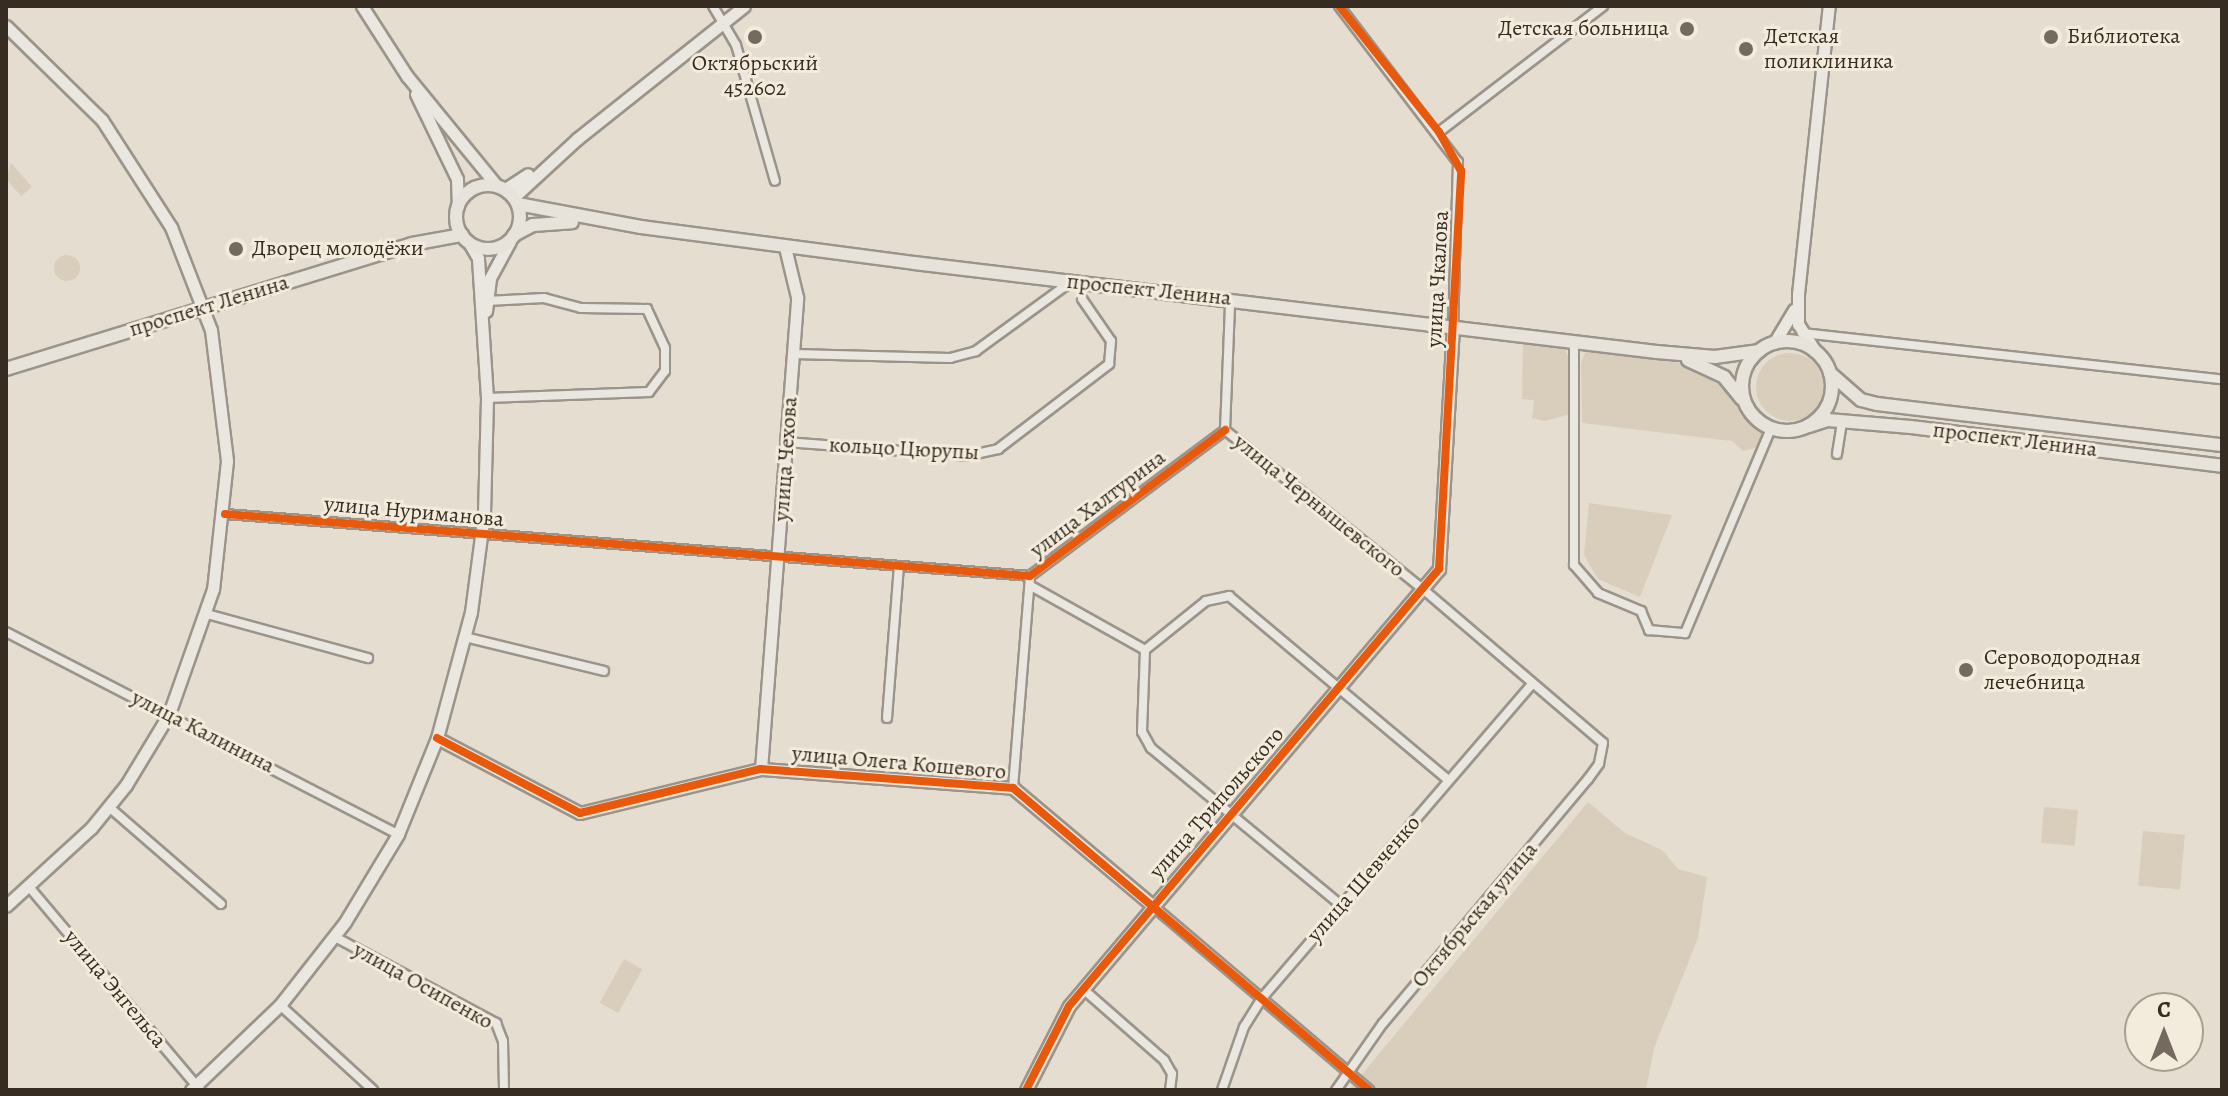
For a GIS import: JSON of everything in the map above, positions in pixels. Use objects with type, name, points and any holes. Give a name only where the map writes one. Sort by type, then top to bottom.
[{"type":"main road","points":[[473,188],[508,194],[512,238],[491,249],[466,239],[457,212],[473,188]]},
{"type":"main road","name":"проспект Ленина","points":[[508,194],[641,227]]},
{"type":"main road","name":"проспект Ленина","points":[[412,244],[457,212]]},
{"type":"main road","name":"проспект Ленина","points":[[512,238],[546,223],[641,227],[1657,352],[1715,357],[1758,351]]},
{"type":"main road","name":"проспект Ленина","points":[[6,369],[412,244],[466,239]]},
{"type":"main road","points":[[1794,342],[1815,351],[1830,373],[1826,409],[1809,426],[1790,431],[1771,428],[1755,418],[1745,402],[1743,375],[1758,351],[1774,343],[1794,342]]},
{"type":"main road","name":"проспект Ленина","points":[[1657,352],[1711,368],[1745,402]]},
{"type":"main road","name":"проспект Ленина","points":[[1830,373],[1845,390],[1877,404],[2222,445]]},
{"type":"main road","name":"проспект Ленина","points":[[1809,426],[1842,421],[2222,466]]},
{"type":"street","points":[[362,6],[407,76],[457,179],[457,212]]},
{"type":"street","points":[[713,6],[725,21],[775,181]]},
{"type":"street","points":[[407,76],[508,194],[744,6]]},
{"type":"street","name":"улица Чкалова","points":[[1339,6],[1439,132],[1461,171],[1439,569],[1424,590]]},
{"type":"street","points":[[1439,132],[1603,6]]},
{"type":"street","points":[[1774,343],[1790,323],[1798,294],[1829,6]]},
{"type":"street","points":[[6,26],[75,88],[128,154],[171,227],[205,308],[224,409],[225,514],[207,614],[169,714],[109,807],[30,888],[6,906]]},
{"type":"street","points":[[482,339],[490,278],[512,238]]},
{"type":"street","points":[[195,1089],[280,1005],[335,937],[398,834],[437,738],[465,637],[483,536],[487,398],[478,258],[466,239]]},
{"type":"street","name":"улица Чехова","points":[[761,769],[794,354],[796,287],[785,247]]},
{"type":"street","points":[[794,354],[950,358],[976,351],[1072,281]]},
{"type":"street","points":[[1798,294],[1802,333],[1815,351]]},
{"type":"street","points":[[487,301],[544,298],[581,308],[642,308],[652,314],[665,348],[665,371],[649,392],[487,398]]},
{"type":"street","name":"кольцо Цюрупы","points":[[786,442],[966,456],[998,449],[1109,364],[1111,341],[1082,299]]},
{"type":"street","points":[[1225,430],[1230,306]]},
{"type":"street","points":[[1802,333],[2222,379]]},
{"type":"street","points":[[1574,342],[1574,565],[1598,593],[1641,611],[1649,630],[1685,633],[1771,428]]},
{"type":"street","points":[[1837,454],[1842,421]]},
{"type":"street","name":"улица Халтурина","points":[[1013,788],[1031,581],[1225,430]]},
{"type":"street","name":"улица Чернышевского","points":[[1225,430],[1424,590],[1598,737]]},
{"type":"street","name":"улица Нуриманова","points":[[225,514],[778,560],[899,566],[1031,581]]},
{"type":"street","points":[[887,718],[899,566]]},
{"type":"street","points":[[1031,581],[1145,650]]},
{"type":"street","name":"улица Трипольского","points":[[1026,1090],[1053,1031],[1083,989],[1424,590]]},
{"type":"street","points":[[1342,906],[1151,748],[1142,732],[1145,650],[1206,601],[1229,596],[1448,780]]},
{"type":"street","points":[[207,614],[368,658]]},
{"type":"street","name":"улица Калинина","points":[[6,632],[398,834]]},
{"type":"street","points":[[465,637],[604,671]]},
{"type":"street","name":"улица Шевченко","points":[[1222,1090],[1244,1027],[1262,998],[1532,684]]},
{"type":"street","name":"Октябрьская улица","points":[[1336,1090],[1347,1070],[1588,779],[1602,757],[1598,737]]},
{"type":"street","name":"улица Олега Кошевого","points":[[437,738],[580,813],[761,769],[1013,788],[1369,1090]]},
{"type":"street","points":[[109,807],[221,904]]},
{"type":"street","name":"улица Энгельса","points":[[30,888],[195,1089]]},
{"type":"street","name":"улица Осипенко","points":[[335,937],[496,1023],[503,1041],[504,1090]]},
{"type":"street","points":[[1083,989],[1164,1060],[1172,1074],[1170,1090]]},
{"type":"street","points":[[280,1005],[373,1090]]},
{"type":"shaded area","points":[[11,163],[32,187],[21,196],[6,179]]},
{"type":"shaded area","points":[[67,255],[76,259],[80,268],[76,277],[67,281],[58,277],[54,268],[58,259]]},
{"type":"shaded area","points":[[1523,343],[1565,348],[1570,363],[1571,414],[1545,421],[1532,418],[1534,400],[1522,399]]},
{"type":"shaded area","points":[[1586,350],[1695,365],[1716,375],[1734,393],[1741,416],[1762,432],[1758,447],[1743,451],[1732,441],[1582,423],[1581,363]]},
{"type":"shaded area","points":[[1790,353],[1803,355],[1814,363],[1822,374],[1822,400],[1814,411],[1803,419],[1790,421],[1777,419],[1766,411],[1758,400],[1756,387],[1758,374],[1766,363],[1777,355]]},
{"type":"shaded area","points":[[1589,503],[1672,515],[1640,597],[1598,579],[1584,555]]},
{"type":"shaded area","points":[[1588,802],[1625,833],[1662,850],[1678,869],[1707,877],[1698,938],[1654,1048],[1646,1090],[1349,1090]]},
{"type":"shaded area","points":[[2044,807],[2078,810],[2075,846],[2041,843]]},
{"type":"shaded area","points":[[2143,831],[2185,835],[2180,889],[2138,886]]},
{"type":"shaded area","points":[[624,959],[642,969],[618,1013],[600,1003]]},
{"type":"cycle path","points":[[1026,1090],[1069,1006],[1439,569],[1461,171],[1439,132],[1339,6]]},
{"type":"cycle path","points":[[225,514],[1030,576],[1225,430]]},
{"type":"cycle path","points":[[437,738],[580,813],[761,769],[1013,788],[1369,1090]]},
{"type":"place","name":"Детская больница","points":[[1687,29]]},
{"type":"place","name":"Октябрьский 452602","points":[[755,37]]},
{"type":"place","name":"Библиотека","points":[[2051,37]]},
{"type":"place","name":"Детская поликлиника","points":[[1746,49]]},
{"type":"place","name":"Дворец молодёжи","points":[[236,249]]},
{"type":"place","name":"Сероводородная лечебница","points":[[1966,670]]}]
